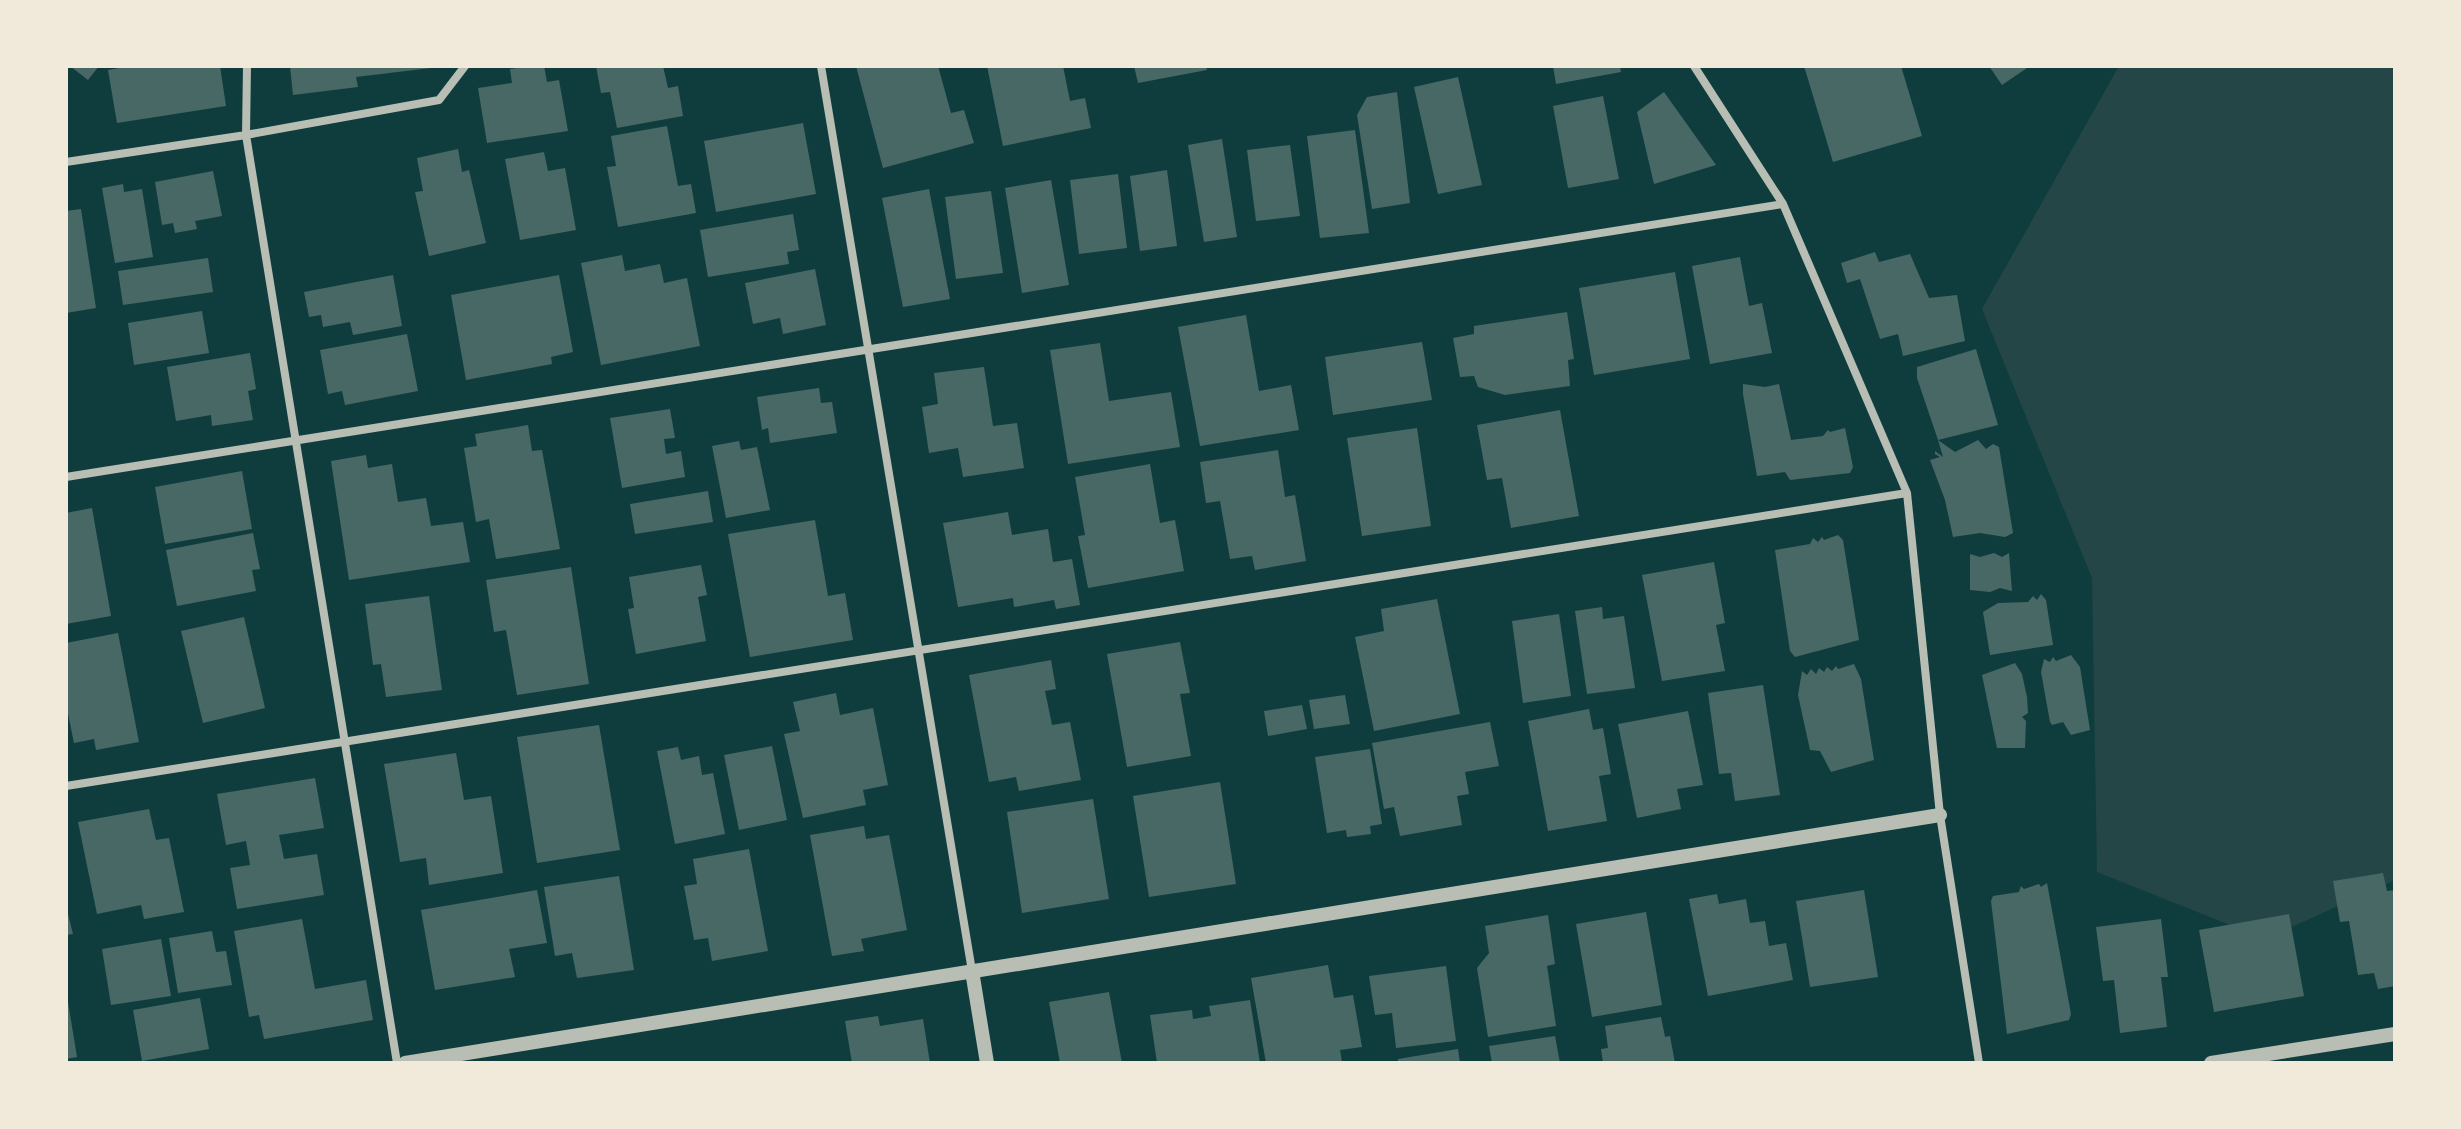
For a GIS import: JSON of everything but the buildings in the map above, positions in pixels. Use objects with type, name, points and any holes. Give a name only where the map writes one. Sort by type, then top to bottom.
[{"type":"street","points":[[247,66],[246,135],[397,1063]]},
{"type":"street","points":[[66,162],[246,135],[439,100],[465,66]]},
{"type":"street","points":[[821,66],[987,1063]]},
{"type":"street","points":[[1694,66],[1783,204],[1907,493],[1940,815],[1979,1063]]},
{"type":"street","points":[[66,477],[1783,204]]},
{"type":"street","points":[[66,786],[1907,493]]},
{"type":"street","points":[[405,1063],[1940,815]]},
{"type":"street","points":[[2211,1063],[2298,1056],[2395,1034]]},
{"type":"shaded area","points":[[2119,66],[2395,66],[2395,880],[2265,939],[2097,872],[2092,578],[1982,309]]}]
